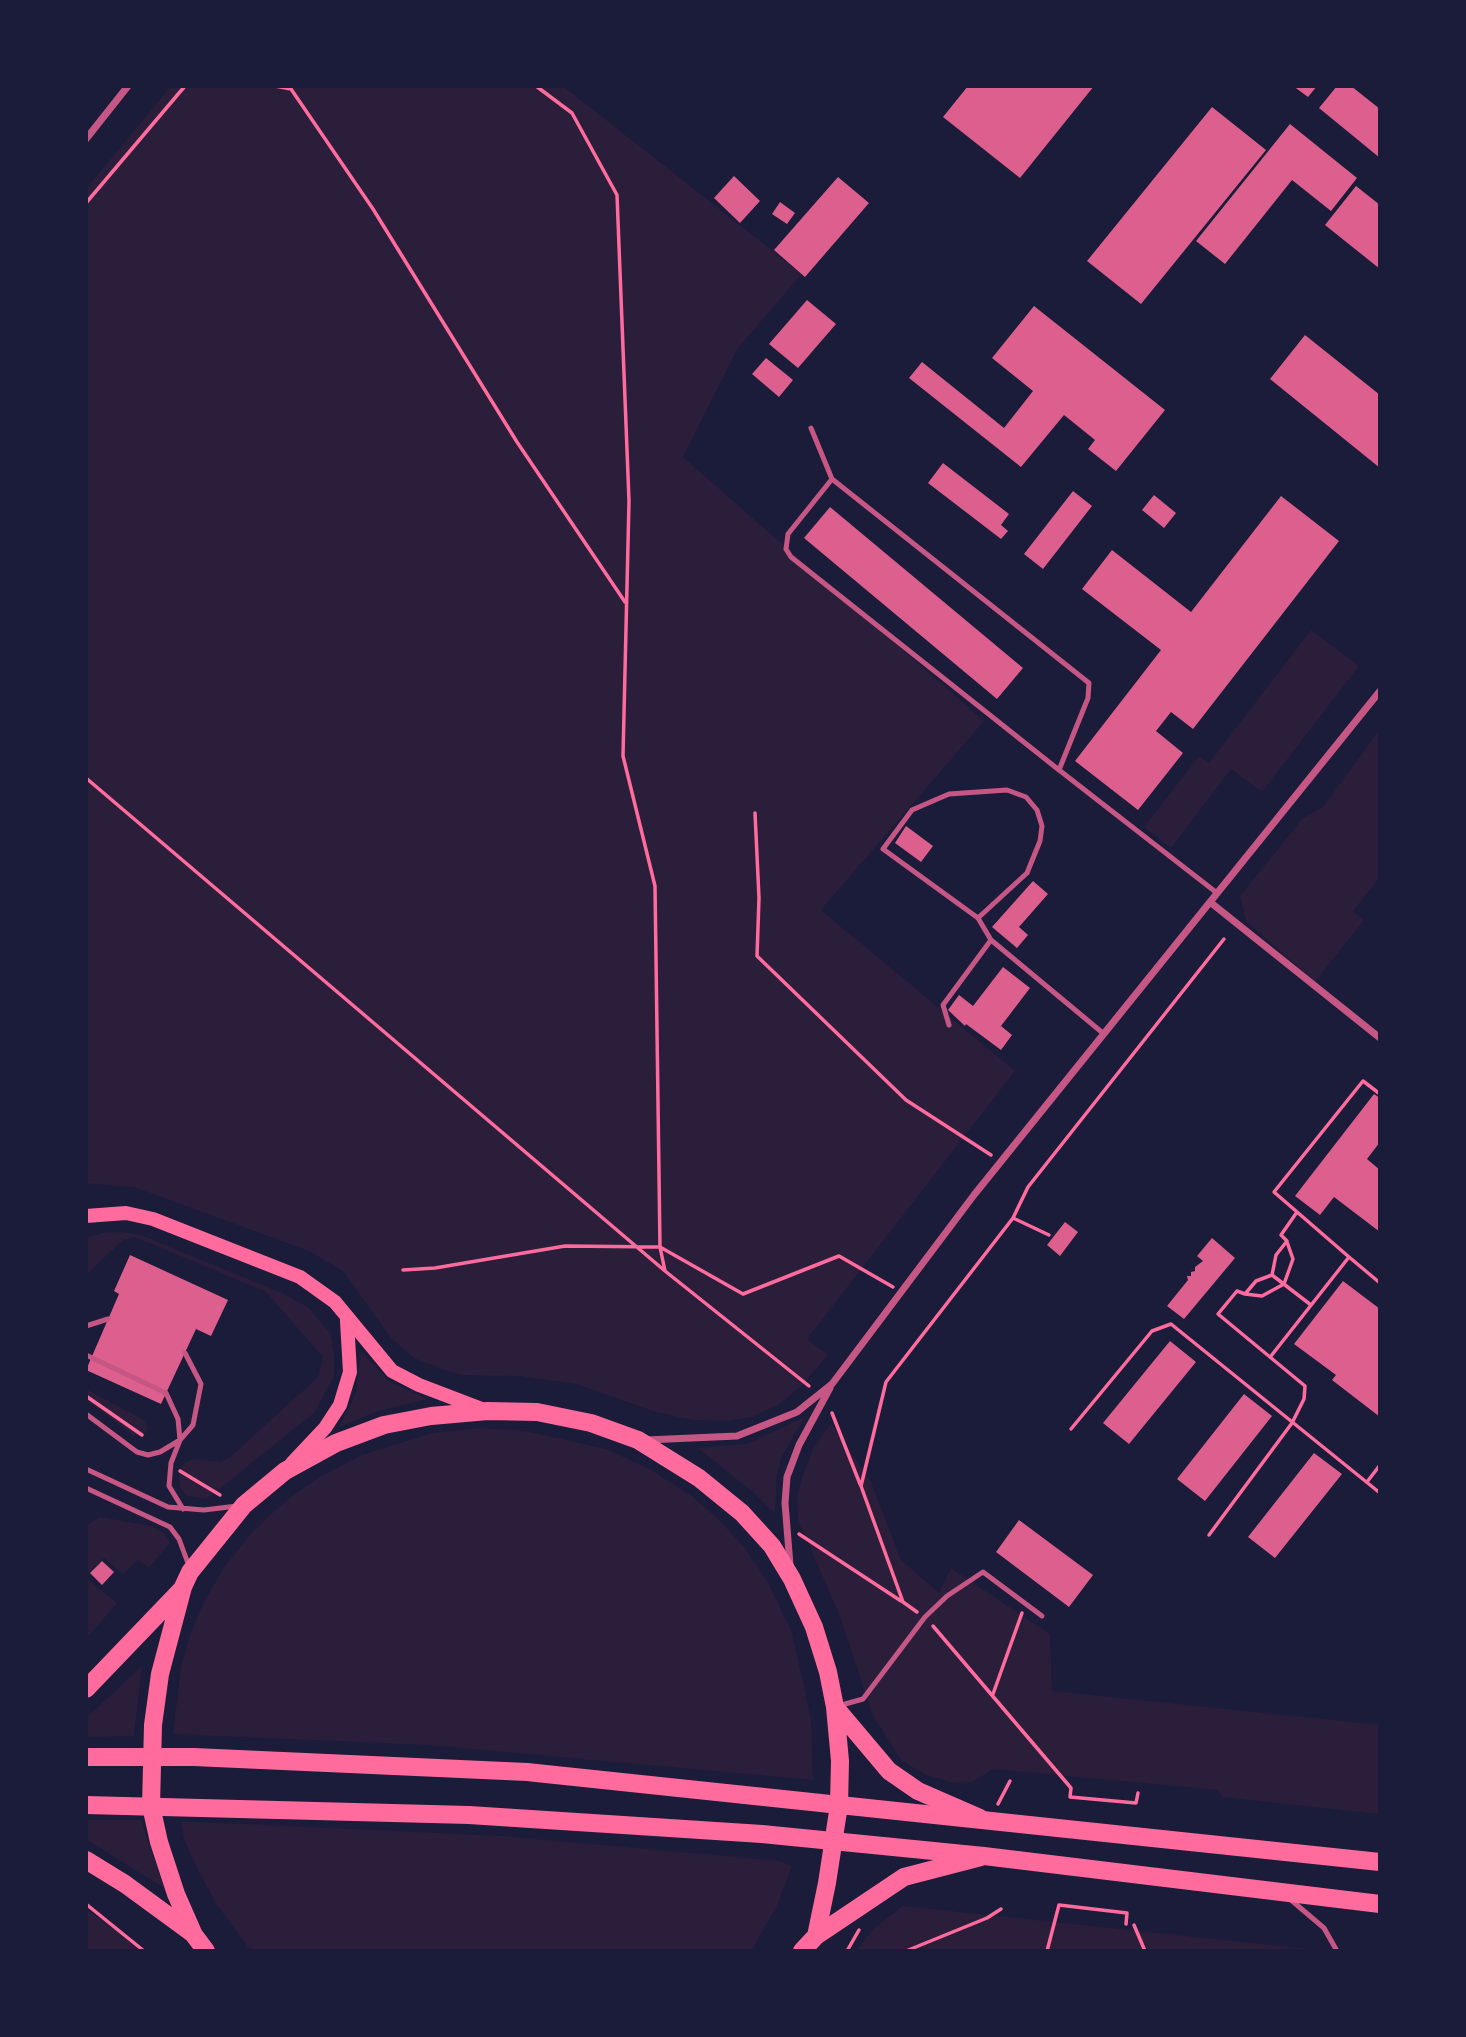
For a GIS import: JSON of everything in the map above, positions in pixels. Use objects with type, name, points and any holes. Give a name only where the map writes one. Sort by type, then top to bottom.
[{"type":"main road","points":[[86,1216],[126,1213],[153,1219],[257,1259],[316,1286],[335,1302],[392,1371],[419,1385],[488,1411]]},
{"type":"main road","points":[[86,1689],[187,1580],[244,1505],[285,1471],[325,1428],[340,1405],[350,1372],[347,1319]]},
{"type":"main road","points":[[285,1471],[336,1443],[384,1425],[432,1416],[488,1411],[537,1412],[592,1423],[638,1440],[699,1478],[742,1513],[772,1546],[792,1579],[814,1627],[835,1707],[839,1805],[834,1842],[809,1946]]},
{"type":"main road","points":[[187,1580],[160,1674],[151,1757],[151,1806],[159,1842],[176,1894],[196,1943]]},
{"type":"main road","points":[[835,1707],[889,1771],[918,1791],[989,1822]]},
{"type":"main road","points":[[86,1756],[527,1772],[1380,1861]]},
{"type":"main road","points":[[86,1805],[469,1815],[834,1842],[984,1856],[1380,1904]]},
{"type":"main road","points":[[809,1946],[904,1877],[984,1856]]},
{"type":"main road","points":[[86,1860],[125,1884],[206,1951]]},
{"type":"street","points":[[86,139],[128,86]]},
{"type":"street","points":[[792,1579],[786,1535],[787,1477],[799,1445],[832,1384],[974,1195],[1380,691]]},
{"type":"street","points":[[1210,902],[1380,1038]]},
{"type":"street","points":[[638,1440],[737,1436],[797,1412],[832,1384]]},
{"type":"lane","points":[[811,428],[832,479],[1089,683],[1090,693],[1059,770]]},
{"type":"lane","points":[[832,479],[789,534],[786,549],[791,557],[1217,892]]},
{"type":"lane","points":[[978,918],[1027,873],[1040,841],[1042,826],[1037,810],[1026,797],[1007,790],[949,794],[912,810],[883,849],[978,918],[991,940],[1104,1034]]},
{"type":"lane","points":[[949,1026],[943,1005],[991,940]]},
{"type":"lane","points":[[86,1326],[108,1319]]},
{"type":"lane","points":[[86,1414],[136,1452],[148,1455],[160,1452],[180,1440],[193,1425],[201,1384],[185,1353]]},
{"type":"lane","points":[[86,1355],[166,1393],[178,1419],[180,1440],[172,1463],[169,1486],[183,1509]]},
{"type":"lane","points":[[86,1469],[168,1507],[183,1509],[244,1505]]},
{"type":"lane","points":[[86,1488],[170,1527],[179,1539],[187,1580]]},
{"type":"lane","points":[[835,1707],[863,1699],[925,1618],[947,1596],[984,1573],[1042,1616]]},
{"type":"lane","points":[[1283,1893],[1324,1928],[1337,1951]]},
{"type":"path","points":[[86,202],[185,86]]},
{"type":"path","points":[[275,86],[291,89],[373,209],[517,442],[626,604]]},
{"type":"path","points":[[536,86],[572,113],[617,194],[629,501],[623,756],[655,886],[660,1247],[665,1272]]},
{"type":"path","points":[[86,778],[665,1272],[809,1385]]},
{"type":"path","points":[[755,813],[759,898],[757,957],[906,1100],[993,1156]]},
{"type":"path","points":[[861,1486],[886,1382],[1013,1218],[1028,1187],[1224,939]]},
{"type":"path","points":[[1380,1094],[1363,1081],[1274,1192],[1380,1283]]},
{"type":"path","points":[[1209,1535],[1292,1423],[1304,1399],[1305,1386],[1218,1314],[1237,1291],[1262,1296],[1284,1284],[1293,1268],[1287,1241],[1281,1235],[1297,1212]]},
{"type":"path","points":[[1013,1218],[1049,1235]]},
{"type":"path","points":[[1272,1275],[1276,1255],[1287,1241]]},
{"type":"path","points":[[403,1269],[435,1268],[565,1246],[660,1247],[743,1294],[839,1256],[902,1292]]},
{"type":"path","points":[[1271,1356],[1349,1257]]},
{"type":"path","points":[[1272,1275],[1311,1305]]},
{"type":"path","points":[[1245,1294],[1256,1281],[1272,1275]]},
{"type":"path","points":[[1071,1429],[1152,1331],[1171,1324],[1380,1493]]},
{"type":"path","points":[[86,1396],[142,1435]]},
{"type":"path","points":[[832,1413],[903,1602]]},
{"type":"path","points":[[1367,1482],[1380,1465]]},
{"type":"path","points":[[179,1470],[220,1495]]},
{"type":"path","points":[[796,1532],[925,1618],[1071,1788],[1070,1797],[1136,1803],[1138,1793]]},
{"type":"path","points":[[993,1694],[1026,1604]]},
{"type":"path","points":[[989,1822],[1010,1781]]},
{"type":"path","points":[[86,1904],[144,1951]]},
{"type":"path","points":[[1047,1951],[1059,1905],[1128,1913],[1126,1924]]},
{"type":"path","points":[[906,1951],[987,1918],[1000,1909]]},
{"type":"path","points":[[1135,1925],[1144,1951]]},
{"type":"shaded area","points":[[171,86],[563,86],[802,274],[738,348],[683,457],[984,721],[821,910],[1015,1071],[807,1339],[828,1355],[800,1387],[778,1405],[752,1417],[726,1421],[692,1420],[659,1413],[576,1384],[520,1376],[460,1375],[439,1368],[414,1358],[391,1338],[343,1271],[309,1251],[134,1187],[86,1183],[86,189]]},
{"type":"shaded area","points":[[1311,630],[1359,666],[1262,792],[1231,769],[1171,848],[1144,827],[1199,756],[1209,763]]},
{"type":"shaded area","points":[[1380,729],[1380,877],[1353,911],[1364,920],[1315,982],[1246,921],[1240,896],[1302,819],[1323,807]]},
{"type":"shaded area","points":[[102,1233],[141,1235],[284,1294],[308,1307],[330,1333],[334,1353],[334,1376],[315,1412],[207,1499],[187,1496],[180,1488],[179,1470],[194,1459],[220,1462],[230,1457],[318,1377],[323,1357],[266,1292],[135,1237],[123,1240],[86,1275],[86,1238]]},
{"type":"shaded area","points":[[361,1351],[390,1382],[428,1399],[378,1411],[339,1427],[356,1393]]},
{"type":"shaded area","points":[[86,1389],[144,1420],[148,1427],[146,1432],[142,1436],[133,1435],[86,1400]]},
{"type":"shaded area","points":[[805,1417],[782,1456],[777,1476],[775,1514],[755,1494],[698,1448],[747,1444]]},
{"type":"shaded area","points":[[831,1423],[871,1482],[901,1560],[939,1593],[951,1568],[1050,1634],[1052,1691],[1380,1725],[1380,1814],[1222,1797],[1218,1790],[994,1769],[972,1782],[954,1783],[926,1775],[902,1761],[873,1716],[839,1614],[798,1520],[797,1496],[804,1472],[814,1447]]},
{"type":"shaded area","points":[[480,1428],[526,1431],[606,1449],[650,1469],[693,1497],[720,1521],[744,1547],[766,1579],[792,1632],[811,1719],[813,1780],[429,1745],[173,1734],[181,1667],[190,1635],[204,1602],[225,1566],[253,1531],[287,1500],[321,1476],[362,1455],[432,1433]]},
{"type":"shaded area","points":[[101,1517],[152,1526],[165,1534],[170,1543],[149,1568],[138,1560],[123,1574],[104,1558],[86,1575],[86,1525]]},
{"type":"shaded area","points":[[86,1578],[117,1603],[86,1639]]},
{"type":"shaded area","points":[[142,1666],[134,1736],[86,1737],[86,1718]]},
{"type":"shaded area","points":[[86,1820],[141,1820],[164,1888],[86,1839]]},
{"type":"shaded area","points":[[181,1821],[501,1836],[780,1861],[792,1866],[777,1906],[751,1951],[251,1951],[217,1905],[199,1872],[184,1840]]},
{"type":"shaded area","points":[[903,1906],[1319,1951],[856,1951],[873,1929]]},
{"type":"shaded area","points":[[86,1909],[118,1931],[139,1951],[86,1951]]},
{"type":"building","points":[[968,86],[1094,86],[1020,178],[943,117]]},
{"type":"building","points":[[1293,86],[1317,86],[1308,97]]},
{"type":"building","points":[[1337,86],[1351,86],[1380,109],[1380,158],[1319,108]]},
{"type":"building","points":[[1212,107],[1266,150],[1141,304],[1087,261]]},
{"type":"building","points":[[1290,124],[1357,178],[1331,211],[1292,180],[1225,264],[1196,241]]},
{"type":"building","points":[[734,176],[760,201],[740,223],[714,198]]},
{"type":"building","points":[[838,177],[869,203],[805,277],[774,250]]},
{"type":"building","points":[[1356,186],[1380,205],[1380,269],[1325,225]]},
{"type":"building","points":[[780,202],[795,213],[787,224],[772,214]]},
{"type":"building","points":[[807,300],[836,324],[798,368],[769,344]]},
{"type":"building","points":[[1034,306],[1165,410],[1116,471],[1088,449],[1095,440],[1064,415],[1021,467],[909,378],[922,362],[1004,428],[1033,391],[992,358]]},
{"type":"building","points":[[1305,335],[1380,395],[1380,468],[1270,379]]},
{"type":"building","points":[[766,358],[793,380],[779,397],[752,374]]},
{"type":"building","points":[[943,463],[1009,514],[1001,525],[1008,531],[1001,539],[928,483]]},
{"type":"building","points":[[1073,491],[1092,506],[1043,569],[1024,554]]},
{"type":"building","points":[[1154,495],[1176,513],[1164,528],[1142,510]]},
{"type":"building","points":[[1281,496],[1339,541],[1193,729],[1171,712],[1156,731],[1183,753],[1138,810],[1075,761],[1161,650],[1082,589],[1112,550],[1191,612]]},
{"type":"building","points":[[830,507],[1023,668],[997,699],[804,538]]},
{"type":"building","points":[[906,826],[933,846],[921,862],[895,843]]},
{"type":"building","points":[[1033,881],[1048,894],[1019,927],[1028,935],[1017,948],[992,927]]},
{"type":"building","points":[[1003,967],[1030,988],[1001,1026],[1012,1035],[1001,1050],[966,1024],[965,1026],[948,1010],[959,995],[973,1006]]},
{"type":"building","points":[[1374,1094],[1380,1098],[1380,1142],[1367,1159],[1380,1170],[1380,1232],[1334,1197],[1320,1215],[1295,1196]]},
{"type":"building","points":[[1065,1222],[1078,1232],[1060,1256],[1047,1245]]},
{"type":"building","points":[[1212,1238],[1235,1258],[1184,1319],[1167,1306],[1188,1280],[1187,1276],[1191,1276],[1195,1267],[1203,1261],[1197,1256]]},
{"type":"building","points":[[130,1255],[228,1300],[211,1336],[196,1329],[161,1404],[86,1370],[119,1294],[114,1291]]},
{"type":"building","points":[[1343,1281],[1380,1309],[1380,1417],[1332,1380],[1336,1375],[1294,1344]]},
{"type":"building","points":[[1170,1341],[1196,1362],[1129,1444],[1103,1423]]},
{"type":"building","points":[[1244,1394],[1272,1416],[1205,1501],[1177,1479]]},
{"type":"building","points":[[1314,1453],[1342,1474],[1275,1558],[1248,1537]]},
{"type":"building","points":[[1019,1520],[1093,1575],[1069,1607],[996,1552]]},
{"type":"building","points":[[102,1561],[114,1572],[102,1585],[90,1573]]}]
